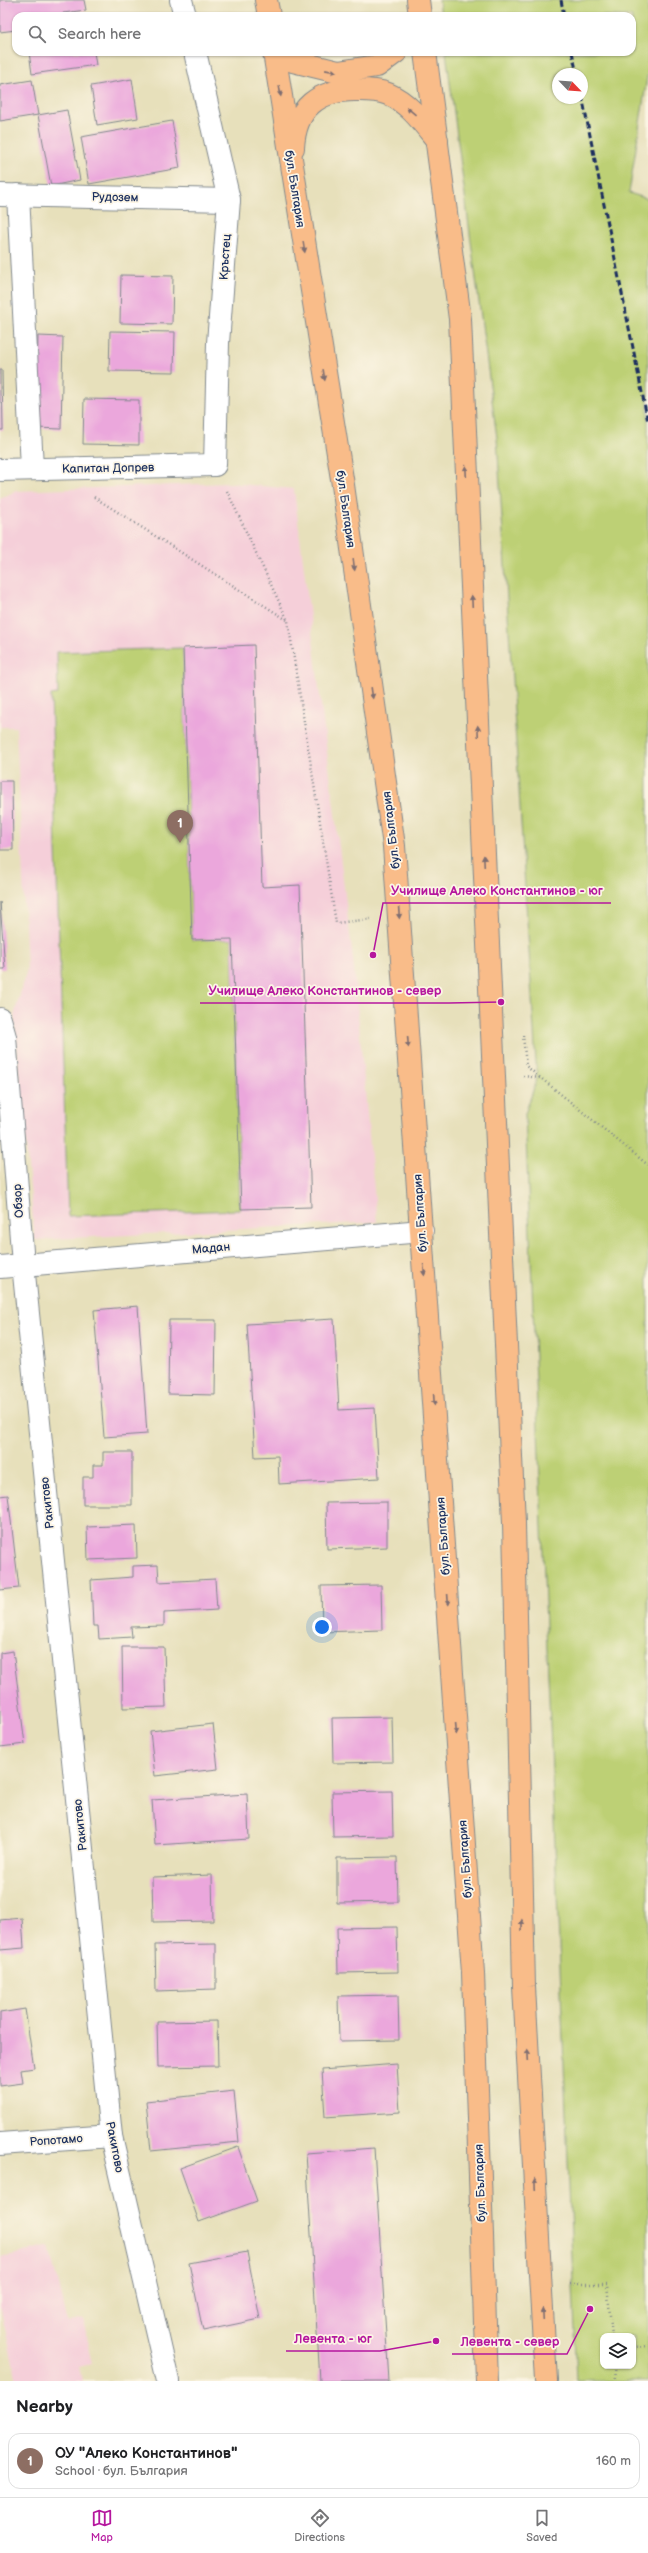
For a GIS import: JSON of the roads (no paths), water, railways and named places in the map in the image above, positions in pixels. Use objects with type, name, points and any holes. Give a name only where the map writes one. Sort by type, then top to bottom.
[{"type":"highway","points":[[266,0],[268,12]]},
{"type":"highway","points":[[418,0],[420,12]]},
{"type":"highway","name":"бул. България","points":[[275,56],[343,484],[394,846],[422,1232],[472,1974],[487,2381]]},
{"type":"highway","points":[[287,56],[293,61],[338,72],[377,66],[391,56]]},
{"type":"highway","points":[[426,56],[460,327],[514,1516],[524,1987],[546,2381]]},
{"type":"highway","points":[[292,168],[294,136],[301,115],[314,99],[339,90],[368,90],[388,94],[413,111],[437,140]]},
{"type":"street","points":[[181,0],[184,12]]},
{"type":"street","name":"Кръстец","points":[[196,56],[229,200],[218,343],[215,465]]},
{"type":"street","points":[[9,195],[32,468]]},
{"type":"street","name":"Рудозем","points":[[9,195],[229,200]]},
{"type":"street","name":"Капитан Допрев","points":[[0,470],[32,468],[215,465]]},
{"type":"street","name":"Обзор","points":[[0,1019],[5,1037],[23,1264]]},
{"type":"street","name":"Мадан","points":[[0,1266],[422,1232]]},
{"type":"street","name":"Ракитово","points":[[23,1264],[111,2136],[168,2381]]},
{"type":"street","name":"Ропотамо","points":[[0,2144],[111,2136]]},
{"type":"railway","points":[[561,0],[563,12]]},
{"type":"railway","points":[[573,56],[576,68]]},
{"type":"railway","points":[[584,104],[648,422]]},
{"type":"place","name":"ОУ \"Алеко Константинов\"","points":[[180,843]]},
{"type":"place","name":"Училище Алеко Константинов - юг","points":[[373,955]]},
{"type":"place","name":"Училище Алеко Константинов - север","points":[[501,1002]]},
{"type":"place","name":"Левента - север","points":[[590,2309]]},
{"type":"place","name":"Левента - юг","points":[[436,2341]]}]
